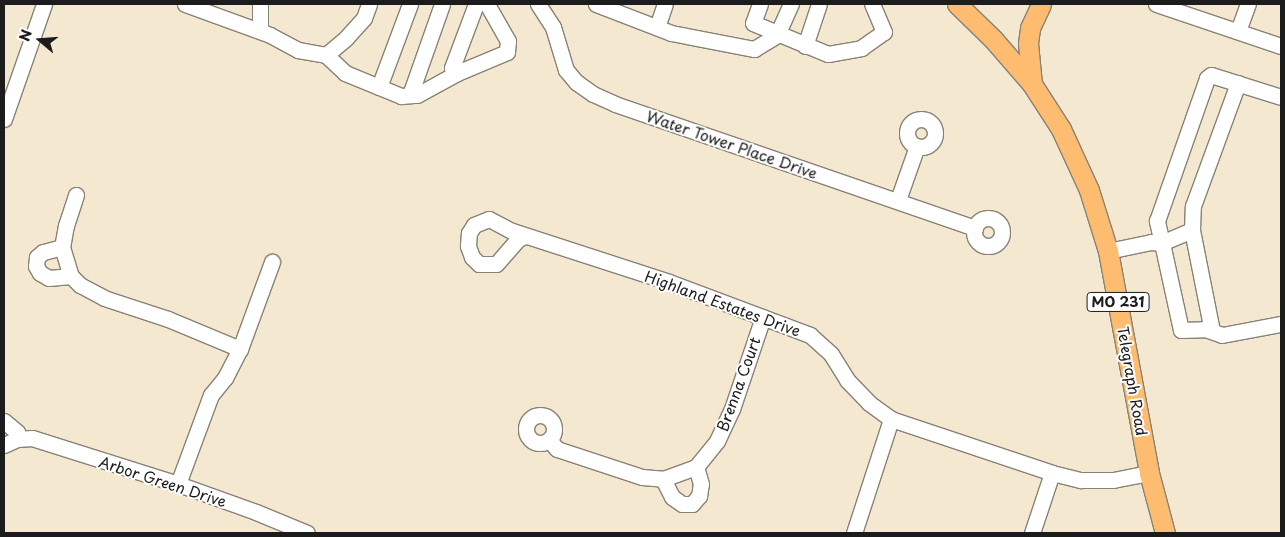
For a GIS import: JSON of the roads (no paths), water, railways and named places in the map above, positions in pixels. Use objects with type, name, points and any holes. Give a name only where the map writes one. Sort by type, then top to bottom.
[{"type":"main road","points":[[1032,84],[1028,43],[1030,28],[1042,4]]},
{"type":"main road","name":"Telegraph Road","points":[[962,5],[1032,84],[1061,130],[1091,197],[1108,251],[1149,474],[1165,533]]},
{"type":"street","points":[[4,119],[44,4]]},
{"type":"street","points":[[185,4],[260,30],[298,50],[326,55],[345,74],[401,96],[417,95],[457,73],[507,52],[508,41],[487,4]]},
{"type":"street","points":[[260,4],[260,30]]},
{"type":"street","points":[[326,55],[346,38],[364,18],[369,4]]},
{"type":"street","points":[[379,87],[410,4]]},
{"type":"street","points":[[410,96],[442,4]]},
{"type":"street","points":[[457,73],[452,68],[476,4]]},
{"type":"street","name":"Water Tower Place Drive","points":[[538,4],[553,27],[566,70],[576,82],[593,94],[615,104],[975,228]]},
{"type":"street","points":[[596,4],[631,10],[657,27],[671,33],[754,49],[777,35],[791,4]]},
{"type":"street","points":[[657,27],[665,4]]},
{"type":"street","points":[[760,4],[753,23],[777,35],[828,54],[862,48],[884,32],[872,4]]},
{"type":"street","points":[[805,46],[819,4]]},
{"type":"street","points":[[1156,4],[1281,46]]},
{"type":"street","points":[[1238,31],[1248,4]]},
{"type":"street","points":[[1281,97],[1211,75],[1207,78],[1157,221],[1181,330],[1212,331],[1222,335],[1281,324]]},
{"type":"street","points":[[1212,331],[1192,230],[1193,206],[1238,83]]},
{"type":"street","points":[[898,200],[917,146]]},
{"type":"street","points":[[76,195],[66,226],[62,247],[71,276],[80,285],[104,298],[168,319],[240,349]]},
{"type":"street","points":[[1108,251],[1151,242],[1162,243],[1192,230]]},
{"type":"street","name":"Highland Estates Drive","points":[[525,236],[669,282],[810,335],[831,354],[847,380],[869,403],[891,419],[1052,473],[1097,482],[1149,474]]},
{"type":"street","points":[[62,247],[43,252],[37,257],[36,266],[40,273],[49,278],[71,276]]},
{"type":"street","points":[[178,484],[211,395],[225,378],[240,349],[272,262]]},
{"type":"street","name":"Brenna Court","points":[[549,440],[557,449],[626,473],[663,479],[696,467],[718,441],[732,409],[763,316]]},
{"type":"street","points":[[844,533],[854,533],[891,419]]},
{"type":"street","name":"Arbor Green Drive","points":[[4,421],[16,432],[11,442]]},
{"type":"street","name":"Arbor Green Drive","points":[[11,442],[32,438],[178,484],[256,512],[307,533]]},
{"type":"street","points":[[663,479],[672,497],[682,504],[692,504],[699,496],[701,484],[696,467]]},
{"type":"street","points":[[1032,533],[1052,473]]}]
